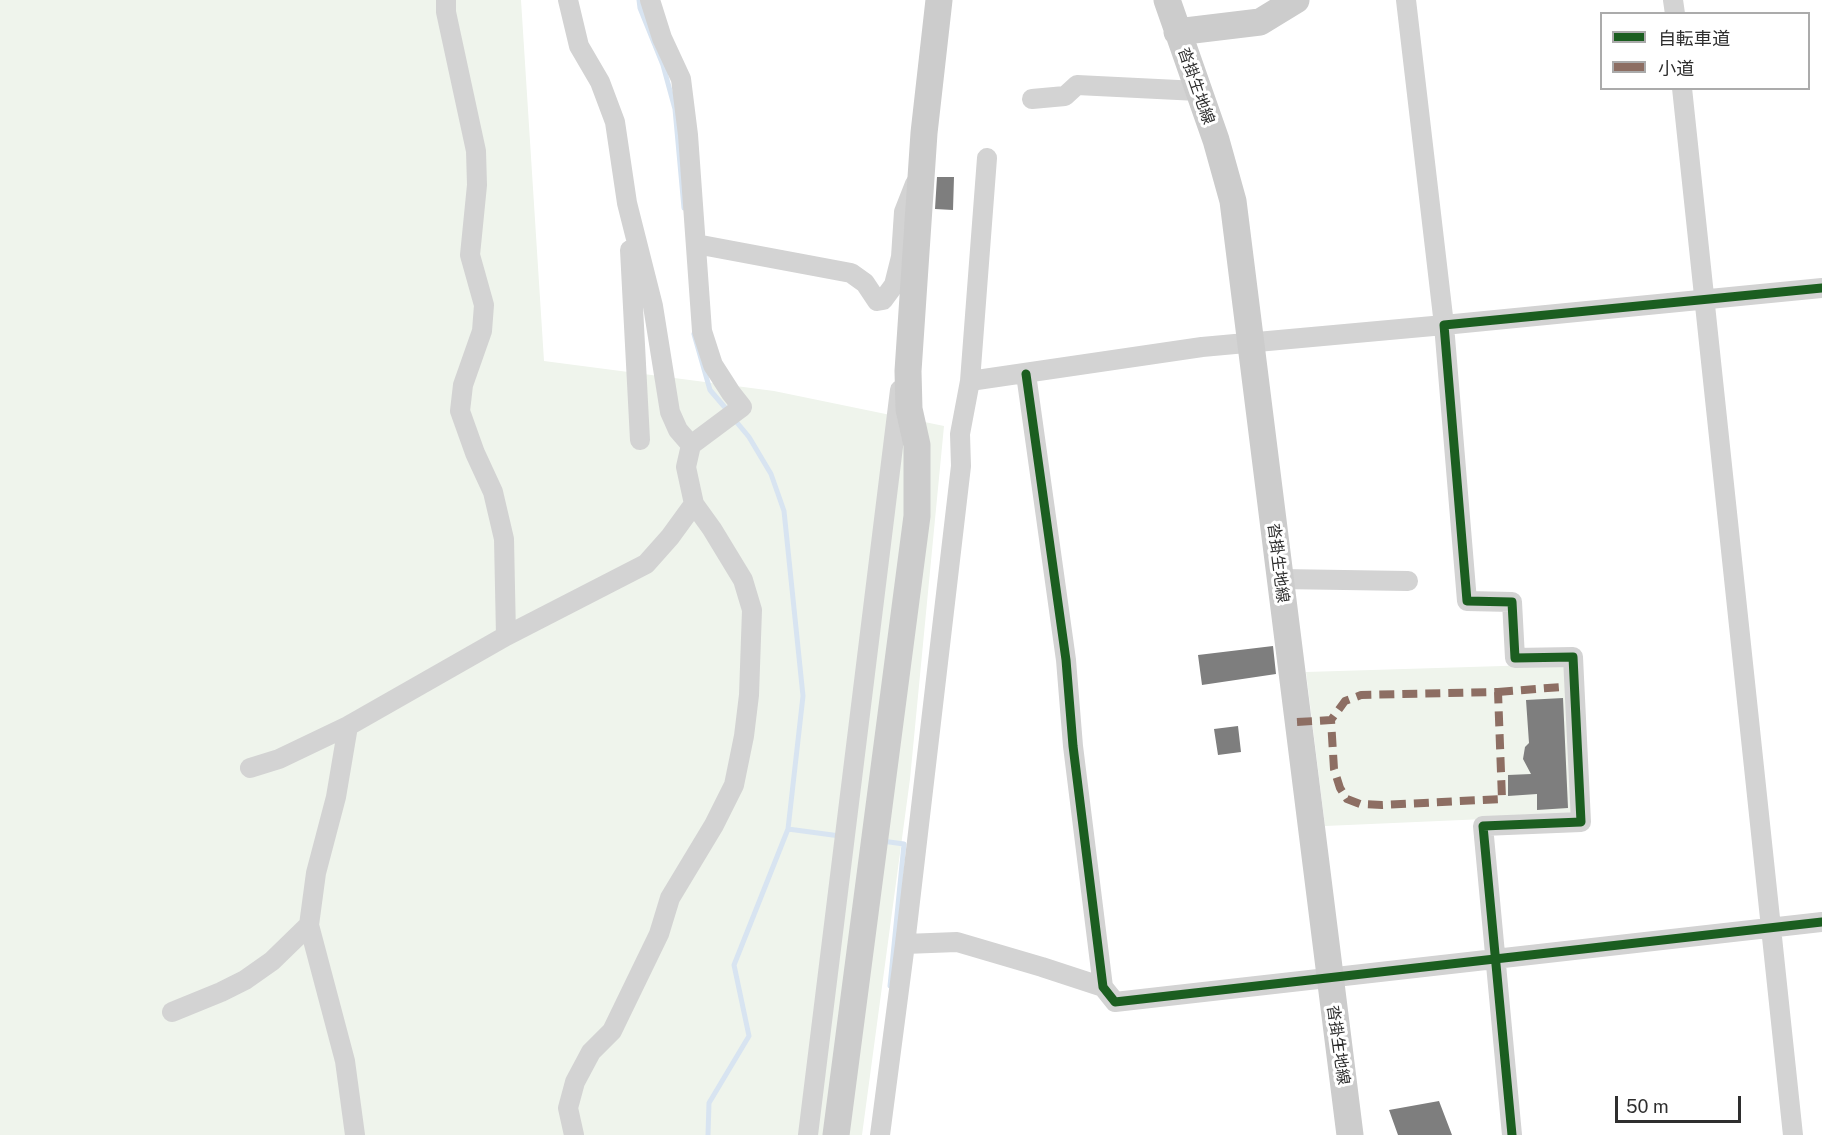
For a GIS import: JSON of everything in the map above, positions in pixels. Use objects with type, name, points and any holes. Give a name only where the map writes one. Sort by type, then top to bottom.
[{"type":"main road","points":[[836,1135],[917,516],[917,445],[909,409],[908,371],[922,165],[939,0]]},
{"type":"main road","name":"沓掛生地線","points":[[1167,0],[1233,201],[1350,1135]]},
{"type":"main road","points":[[1178,32],[1260,22],[1296,0]]},
{"type":"street","points":[[446,0],[448,23],[476,151],[477,185],[470,255],[484,305],[482,331],[463,385],[460,411],[475,453],[494,492],[504,539],[506,636]]},
{"type":"street","points":[[568,0],[579,46],[600,82],[615,122],[627,203],[640,440]]},
{"type":"street","points":[[574,1135],[568,1108],[574,1082],[591,1052],[612,1032],[659,934],[670,898],[714,825],[734,785],[744,736],[749,695],[752,610],[743,580],[694,504],[686,467],[691,445],[742,407],[712,365],[702,331],[688,135],[681,80],[662,38],[650,0]]},
{"type":"street","points":[[1406,0],[1444,325],[1467,601],[1512,602],[1515,658],[1573,657],[1581,822],[1483,826],[1512,1135]]},
{"type":"street","points":[[1032,99],[1065,96],[1077,85],[1198,91]]},
{"type":"street","points":[[1683,90],[1792,1135]]},
{"type":"street","points":[[880,1135],[905,944],[961,466],[960,434],[970,381],[987,158]]},
{"type":"street","points":[[696,244],[850,273],[865,283],[877,301],[883,300],[894,285],[901,257],[904,212],[922,165]]},
{"type":"street","points":[[627,203],[653,306],[670,412],[678,430],[691,445]]},
{"type":"street","points":[[970,381],[1250,342],[1822,288]]},
{"type":"street","points":[[808,1135],[853,784],[895,424],[901,388],[908,371]]},
{"type":"street","points":[[1026,374],[1066,660],[1073,746],[1103,987],[1115,1002],[1822,922]]},
{"type":"street","points":[[250,768],[279,759],[348,726],[506,636],[646,564],[670,537],[694,504]]},
{"type":"street","points":[[1280,579],[1408,581]]},
{"type":"street","points":[[348,726],[336,797],[316,873],[309,925],[345,1061],[355,1135]]},
{"type":"street","points":[[172,1012],[245,980],[272,961],[309,925]]},
{"type":"street","points":[[905,944],[957,942],[1103,987]]},
{"type":"shaded area","points":[[0,0],[521,0],[544,361],[774,391],[944,426],[910,779],[862,1135],[0,1135]]},
{"type":"shaded area","points":[[1568,664],[1576,815],[1325,826],[1306,672]]},
{"type":"building","points":[[937,177],[954,177],[953,210],[935,209]]},
{"type":"building","points":[[1273,646],[1276,674],[1202,685],[1198,655]]},
{"type":"building","points":[[1563,698],[1568,808],[1537,810],[1537,794],[1508,796],[1508,775],[1531,774],[1523,759],[1525,747],[1529,743],[1526,700]]},
{"type":"building","points":[[1238,726],[1241,752],[1218,755],[1214,729]]},
{"type":"building","points":[[1439,1101],[1452,1135],[1398,1135],[1389,1110]]},
{"type":"waterway","points":[[639,0],[640,8],[663,65],[675,109],[684,208]]},
{"type":"waterway","points":[[694,334],[710,390],[728,411]]},
{"type":"waterway","points":[[708,1135],[709,1103],[749,1036],[734,965],[788,829],[803,696],[784,511],[771,474],[749,437],[734,419]]},
{"type":"waterway","points":[[788,829],[840,836]]},
{"type":"waterway","points":[[882,841],[904,844],[890,986]]},
{"type":"marked path","points":[[1498,692],[1561,687]]},
{"type":"marked path","points":[[1297,722],[1331,720],[1334,769],[1340,788],[1347,799],[1360,804],[1502,799],[1498,692],[1361,695],[1345,701],[1331,720]]},
{"type":"cycle path","points":[[1512,1135],[1483,826],[1581,822],[1573,657],[1515,658],[1512,602],[1467,601],[1444,325],[1822,288]]},
{"type":"cycle path","points":[[1026,374],[1066,660],[1073,746],[1103,987],[1115,1002],[1822,922]]}]
